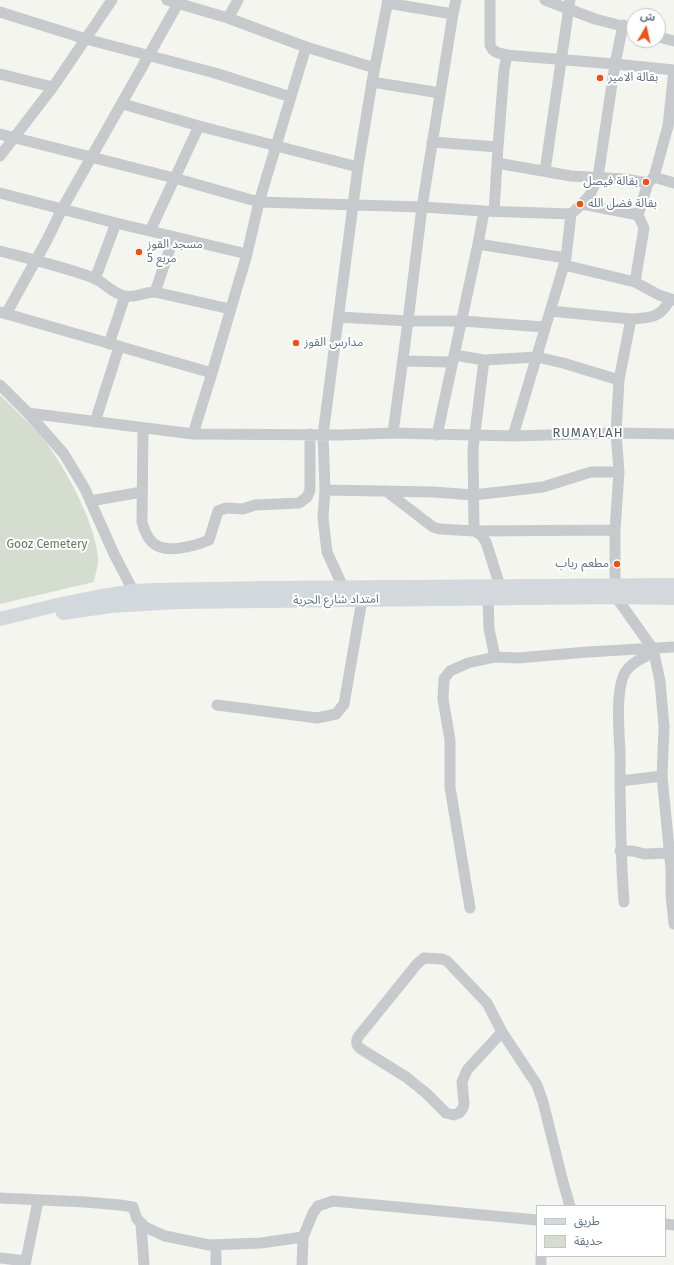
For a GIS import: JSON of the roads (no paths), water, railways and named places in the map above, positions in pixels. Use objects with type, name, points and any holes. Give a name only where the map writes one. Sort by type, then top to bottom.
[{"type":"main road","name":"امتداد شارع الحرية","points":[[0,626],[136,598],[155,590],[500,586],[616,591],[674,598]]},
{"type":"main road","name":"امتداد شارع الحرية","points":[[136,598],[177,602],[488,599],[674,586]]},
{"type":"main road","points":[[0,619],[57,605],[136,598]]},
{"type":"street","points":[[0,156],[53,87],[112,0]]},
{"type":"street","points":[[167,0],[180,2],[306,47],[375,68]]},
{"type":"street","points":[[228,18],[238,0]]},
{"type":"street","points":[[393,433],[422,207],[456,0]]},
{"type":"street","points":[[490,0],[490,45],[492,50],[496,52],[506,55],[674,70],[671,127],[638,215],[644,228],[635,282]]},
{"type":"street","points":[[545,0],[569,4],[595,19],[626,26]]},
{"type":"street","points":[[180,2],[62,209],[35,260],[3,313],[212,373]]},
{"type":"street","points":[[343,587],[327,552],[323,518],[325,490],[323,434],[358,167],[372,82],[388,2],[453,14]]},
{"type":"street","points":[[545,171],[569,4]]},
{"type":"street","points":[[0,12],[86,39],[215,73],[291,97]]},
{"type":"street","points":[[513,436],[537,357],[544,327],[565,262],[571,214],[590,195],[598,177],[615,64],[626,35]]},
{"type":"street","points":[[193,434],[247,254],[259,202],[306,47]]},
{"type":"street","points":[[437,435],[478,244],[489,211],[497,163],[506,55]]},
{"type":"street","points":[[0,74],[53,87]]},
{"type":"street","points":[[372,82],[440,93]]},
{"type":"street","points":[[123,104],[276,147],[358,167]]},
{"type":"street","points":[[150,231],[199,126]]},
{"type":"street","points":[[0,134],[174,178],[259,202],[422,207],[571,214]]},
{"type":"street","points":[[432,142],[498,147]]},
{"type":"street","points":[[497,163],[571,176],[651,180],[674,183]]},
{"type":"street","points":[[0,193],[116,223],[247,254]]},
{"type":"street","points":[[582,204],[638,215]]},
{"type":"street","points":[[95,279],[116,223]]},
{"type":"street","points":[[155,292],[174,237]]},
{"type":"street","points":[[478,244],[565,262],[635,282],[672,300],[660,314],[644,318],[631,319],[550,311]]},
{"type":"street","points":[[0,251],[35,260],[95,279],[117,294],[130,296],[145,292],[155,292],[230,309]]},
{"type":"street","points":[[95,422],[125,296]]},
{"type":"street","points":[[339,317],[408,321],[462,321],[544,327]]},
{"type":"street","points":[[631,319],[619,380],[616,433],[619,472],[615,530],[616,591],[654,650],[660,681],[664,727],[662,776],[671,868],[671,896],[674,924]]},
{"type":"street","points":[[403,361],[453,358],[484,360],[537,357],[619,380]]},
{"type":"street","points":[[474,531],[474,495],[472,476],[475,435],[484,360]]},
{"type":"street","points":[[0,385],[28,412],[64,454],[90,501],[136,598]]},
{"type":"street","points":[[28,412],[193,434],[393,433],[513,436],[616,433],[674,434]]},
{"type":"street","points":[[143,428],[142,522],[147,535],[153,543],[162,548],[193,546],[209,540],[218,511],[226,508],[242,509],[255,505],[299,503],[304,500],[310,490],[310,434]]},
{"type":"street","points":[[325,490],[433,492],[474,495],[543,488],[569,478],[591,472],[619,472]]},
{"type":"street","points":[[386,491],[433,527],[440,529],[474,531],[615,530]]},
{"type":"street","points":[[90,501],[142,492]]},
{"type":"street","points":[[474,531],[481,535],[486,542],[500,586]]},
{"type":"street","points":[[488,599],[488,628],[495,658]]},
{"type":"street","points":[[217,705],[317,718],[336,714],[344,704],[362,600]]},
{"type":"street","points":[[470,908],[450,787],[450,740],[443,699],[444,679],[450,671],[468,663],[495,658],[518,658],[587,652],[654,650],[674,647]]},
{"type":"street","points":[[624,902],[620,851],[619,708],[621,683],[626,670],[654,650]]},
{"type":"street","points":[[620,781],[662,776]]},
{"type":"street","points":[[620,851],[633,851],[644,854],[669,853]]},
{"type":"street","points":[[502,1032],[467,1070],[462,1082],[464,1108],[459,1113],[454,1115],[446,1113],[415,1084],[361,1049],[356,1043],[358,1037],[417,964],[424,958],[442,959],[447,961],[487,1003],[502,1032],[537,1085],[543,1102],[570,1205]]},
{"type":"street","points":[[0,1198],[38,1201],[85,1202],[133,1207],[140,1224],[144,1265]]},
{"type":"street","points":[[0,1258],[26,1263],[38,1201]]},
{"type":"street","points":[[302,1265],[303,1237],[313,1213],[318,1206],[334,1201],[536,1220]]},
{"type":"street","points":[[140,1224],[165,1236],[216,1246],[261,1243],[303,1237]]},
{"type":"street","points":[[216,1246],[216,1265]]},
{"type":"place","name":"بقالة الامير","points":[[600,78]]},
{"type":"place","name":"بقالة فيصل","points":[[646,182]]},
{"type":"place","name":"بقالة فضل الله","points":[[580,204]]},
{"type":"place","name":"مسجد القوز مربع 5","points":[[139,252]]},
{"type":"place","name":"مدارس القوز","points":[[296,343]]},
{"type":"place","name":"مطعم رباب","points":[[617,564]]},
{"type":"district","name":"RUMAYLAH","points":[[588,433]]},
{"type":"park label","name":"Gooz Cemetery","points":[[47,545]]}]
